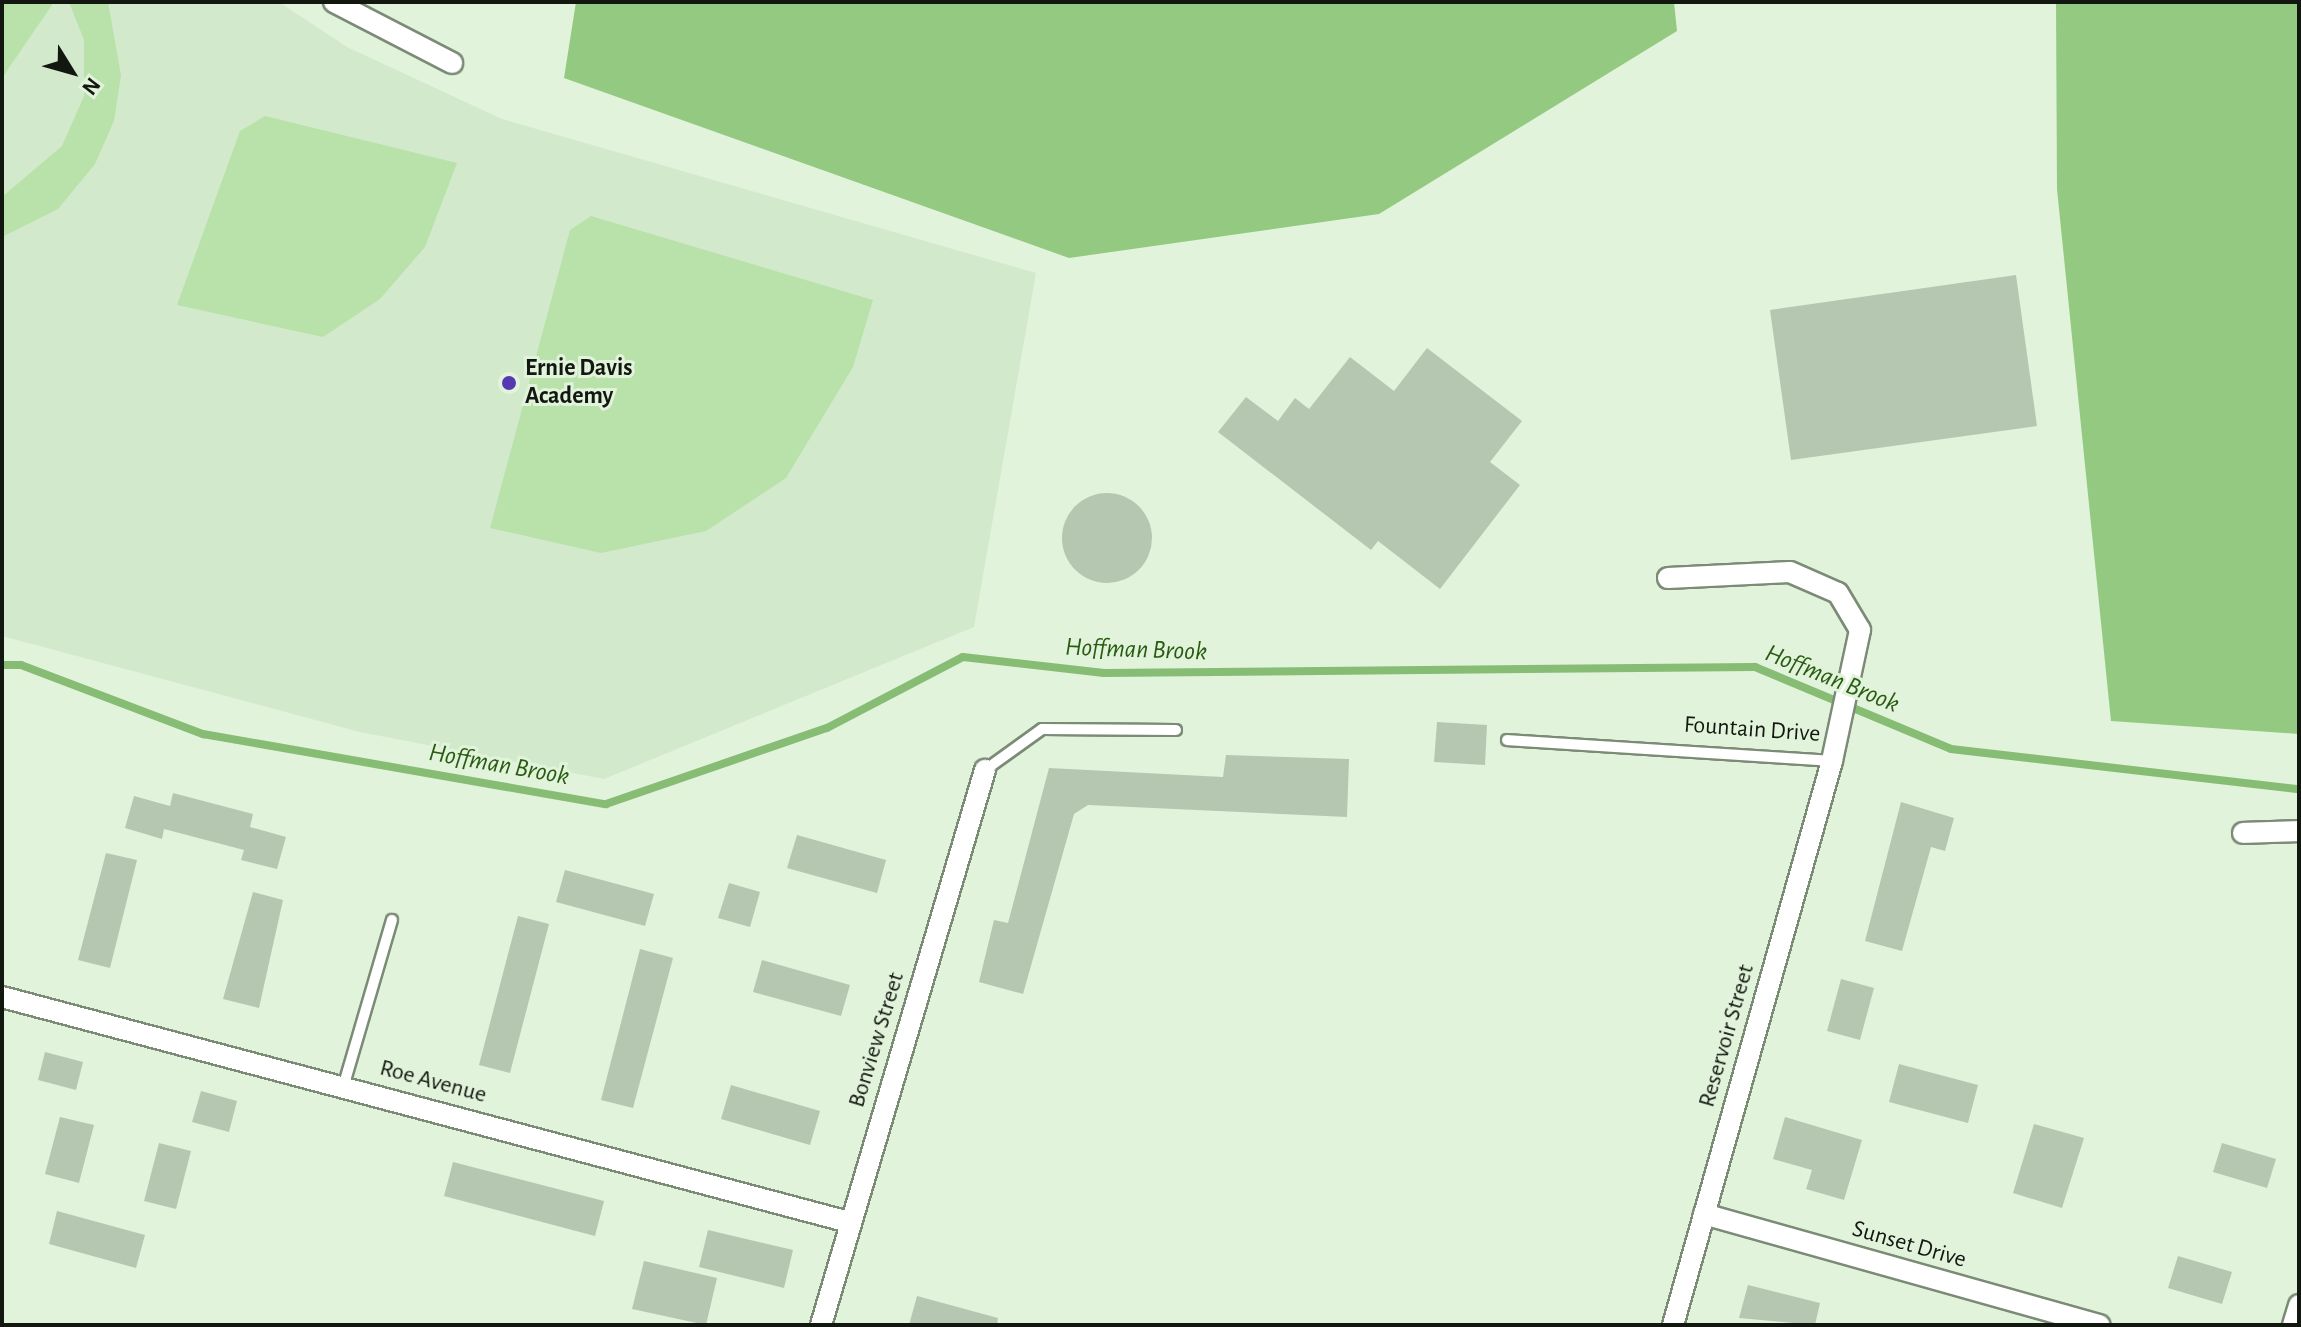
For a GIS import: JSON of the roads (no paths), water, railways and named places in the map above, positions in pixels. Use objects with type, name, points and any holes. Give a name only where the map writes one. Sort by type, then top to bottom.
[{"type":"street","points":[[343,5],[452,63]]},
{"type":"street","name":"Fountain Drive","points":[[1668,578],[1773,571],[1818,581],[1858,619],[1852,682],[1832,761]]},
{"type":"street","name":"Reservoir Street","points":[[1673,1325],[1832,761]]},
{"type":"street","name":"Bonview Street","points":[[821,1325],[985,770]]},
{"type":"street","points":[[2243,833],[2299,831]]},
{"type":"street","name":"Roe Avenue","points":[[2,997],[344,1084],[849,1222]]},
{"type":"street","name":"Sunset Drive","points":[[1704,1214],[2100,1325]]},
{"type":"street","points":[[2293,1325],[2299,1305]]},
{"type":"lane","points":[[985,770],[1042,729],[1176,730]]},
{"type":"lane","name":"Fountain Drive","points":[[1507,740],[1832,761]]},
{"type":"lane","points":[[344,1084],[392,920]]},
{"type":"waterway","name":"Hoffman Brook","points":[[2,665],[21,665],[203,734],[606,804],[827,728],[963,657],[1104,673],[1755,667],[1951,749],[2299,789]]},
{"type":"place","name":"Ernie Davis Academy","points":[[509,383]]}]
